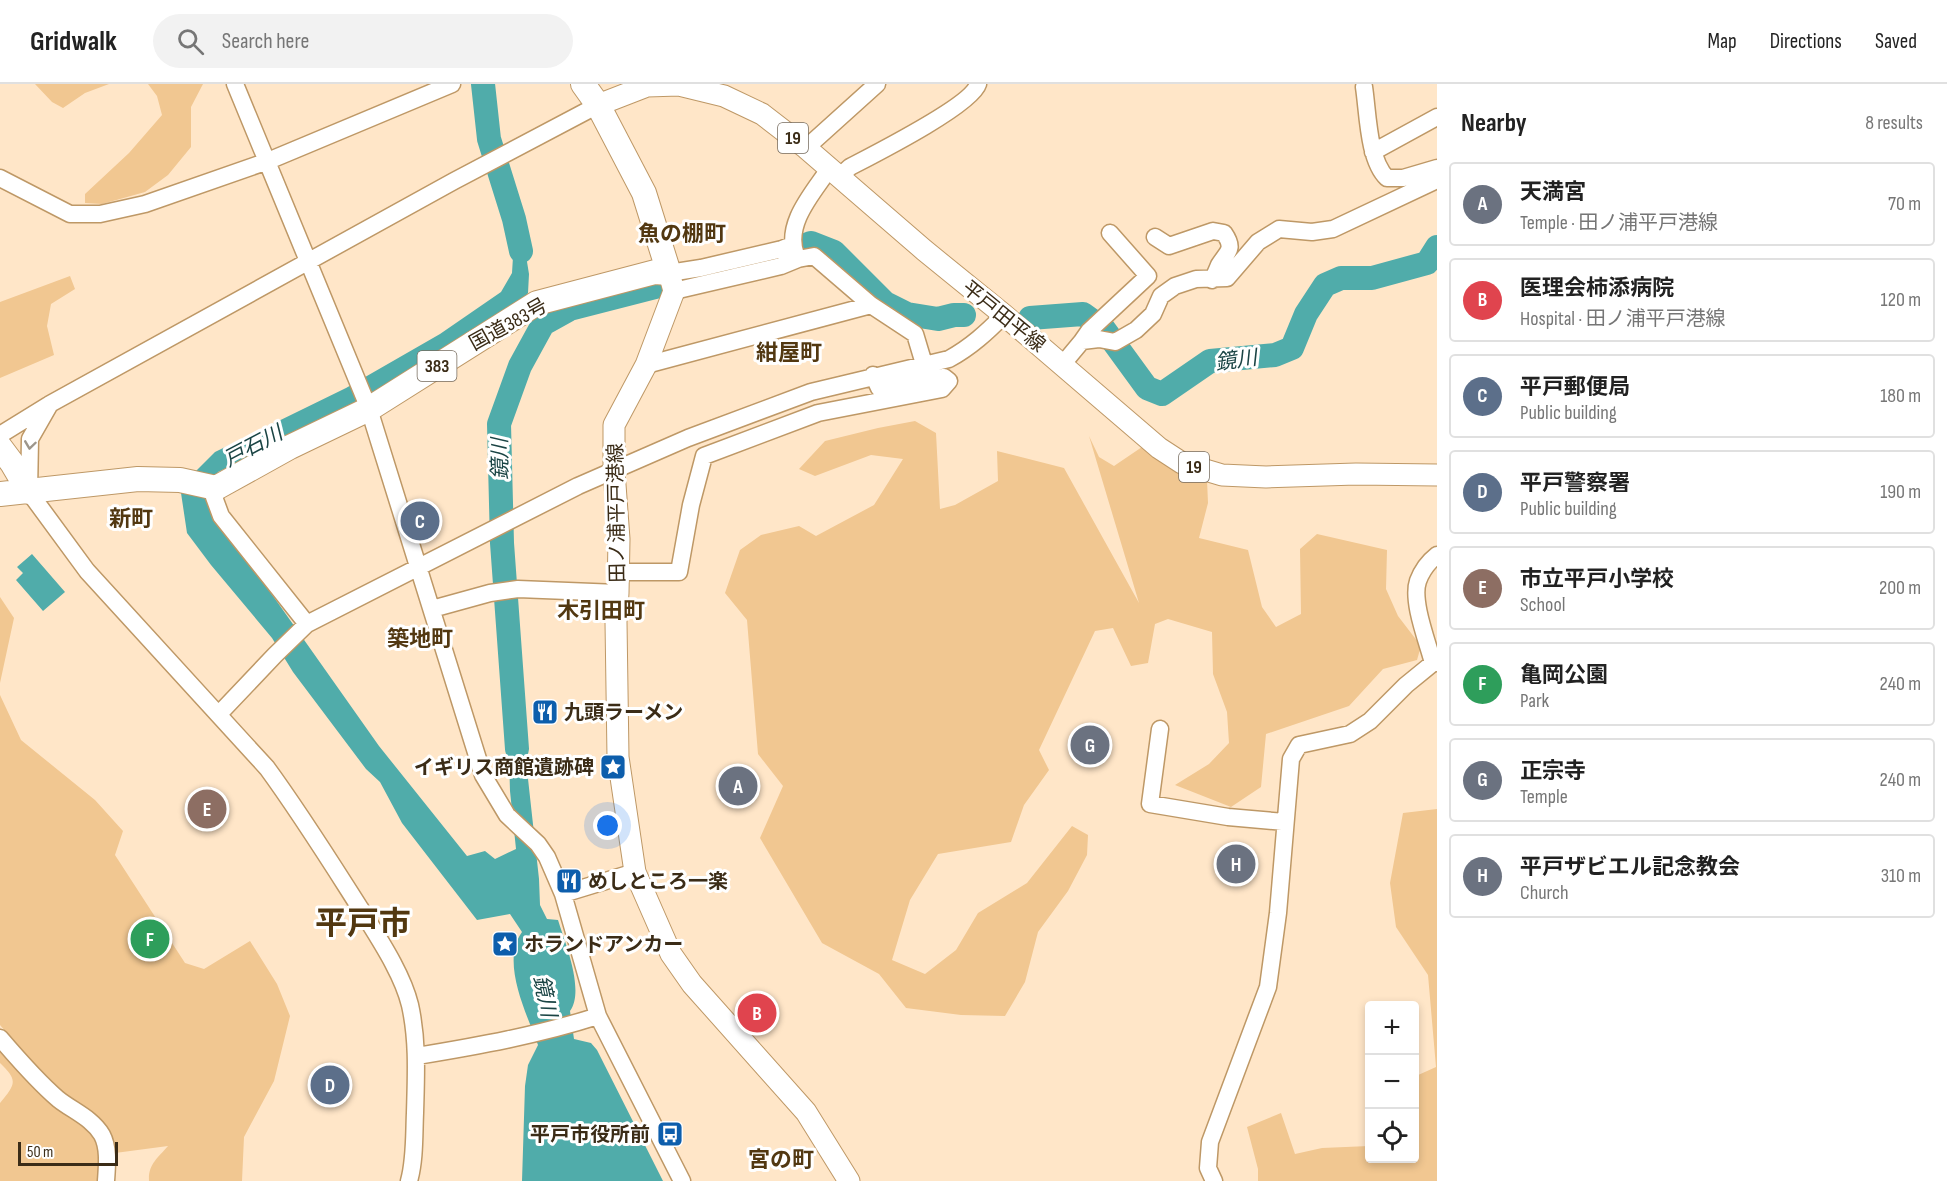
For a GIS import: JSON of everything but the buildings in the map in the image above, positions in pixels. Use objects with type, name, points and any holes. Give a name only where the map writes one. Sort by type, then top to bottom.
[{"type":"highway","points":[[583,84],[598,105],[644,193],[671,282]]},
{"type":"highway","name":"国道383号","points":[[216,488],[290,447],[369,409],[537,303],[655,272],[671,282]]},
{"type":"highway","points":[[0,447],[29,492]]},
{"type":"highway","points":[[0,494],[138,479],[180,480],[216,488]]},
{"type":"main road","name":"平戸田平線","points":[[598,105],[647,86],[679,85],[724,96],[762,114],[807,148],[953,275],[1004,315],[1159,448],[1182,463],[1222,475],[1266,477],[1356,474],[1437,475]]},
{"type":"main road","name":"田ノ浦平戸港線","points":[[671,282],[646,365],[614,425],[614,471],[619,539],[616,622],[618,757],[635,873],[670,954],[692,984],[806,1112],[849,1181]]},
{"type":"street","points":[[235,84],[369,409],[483,775],[507,815],[538,844],[547,857],[563,894],[598,1016],[682,1181]]},
{"type":"street","points":[[0,178],[33,197],[70,214],[100,214],[146,204],[268,161],[452,84]]},
{"type":"street","points":[[807,148],[877,84]]},
{"type":"street","points":[[796,253],[799,214],[834,173],[928,124],[967,98],[978,84]]},
{"type":"street","points":[[1364,87],[1373,152],[1378,170],[1387,178],[1403,178],[1437,168]]},
{"type":"street","points":[[0,435],[50,404],[598,105]]},
{"type":"street","points":[[1373,152],[1437,117]]},
{"type":"street","points":[[1097,335],[1136,330],[1153,314],[1161,296],[1175,286],[1196,279],[1227,278],[1258,242],[1278,230],[1312,232],[1333,229],[1437,180]]},
{"type":"street","points":[[1155,237],[1169,246],[1213,231],[1224,233],[1229,241],[1229,253],[1212,280]]},
{"type":"street","points":[[1062,365],[1097,335],[1148,276],[1110,233]]},
{"type":"street","points":[[671,282],[701,268],[782,249],[814,256],[871,305],[915,334],[924,364]]},
{"type":"street","points":[[646,365],[871,305]]},
{"type":"street","points":[[219,714],[307,624],[485,533],[578,486],[756,411],[811,392],[873,375],[950,358],[965,351],[984,336],[1004,315]]},
{"type":"street","points":[[618,572],[680,573],[691,505],[704,456],[818,413],[942,389],[949,381],[944,377],[879,388],[873,375]]},
{"type":"street","points":[[50,404],[30,440],[29,492],[87,571],[267,768],[377,936],[402,983],[409,1004],[417,1056],[414,1136],[409,1181]]},
{"type":"street","points":[[216,488],[214,497],[221,516],[307,624]]},
{"type":"street","points":[[1214,1181],[1208,1168],[1210,1142],[1268,987],[1278,913],[1290,759],[1299,745],[1350,734],[1370,721],[1406,685],[1435,663],[1417,601],[1417,583],[1426,565],[1437,555]]},
{"type":"street","points":[[432,609],[490,592],[518,589],[618,593]]},
{"type":"street","points":[[1160,729],[1150,804],[1217,816],[1285,822]]},
{"type":"street","points":[[563,894],[635,873]]},
{"type":"street","points":[[417,1056],[572,1025],[598,1016]]},
{"type":"street","points":[[0,1038],[18,1060],[58,1099],[94,1123],[103,1137],[108,1161],[106,1181]]},
{"type":"shaded area","points":[[35,84],[109,84],[85,93],[63,108],[52,102]]},
{"type":"shaded area","points":[[148,84],[203,84],[191,107],[191,147],[168,175],[145,192],[102,204],[85,203],[85,194],[129,153],[162,115],[157,96]]},
{"type":"shaded area","points":[[70,276],[75,289],[51,304],[47,326],[54,355],[0,378],[0,302]]},
{"type":"shaded area","points":[[915,421],[936,433],[940,509],[955,505],[998,481],[997,451],[1064,468],[1139,603],[1089,436],[1099,457],[1114,466],[1142,447],[1207,480],[1208,503],[1199,538],[1248,550],[1262,607],[1276,627],[1301,614],[1300,549],[1317,534],[1387,550],[1386,589],[1398,616],[1421,646],[1417,660],[1383,669],[1349,706],[1266,734],[1261,787],[1231,807],[1175,785],[1209,764],[1229,743],[1227,712],[1213,674],[1212,632],[1168,619],[1155,624],[1148,663],[1131,666],[1113,628],[1095,631],[1039,750],[1049,770],[1024,805],[1011,842],[938,854],[910,900],[892,960],[925,974],[956,950],[978,913],[1027,883],[1072,826],[1088,835],[1087,855],[1068,891],[1038,932],[1025,982],[1005,1016],[961,1015],[906,1008],[879,974],[822,943],[760,838],[783,786],[758,754],[747,620],[725,593],[740,550],[761,535],[799,526],[816,536],[874,505],[903,459],[871,455],[815,476],[799,469],[825,441]]},
{"type":"shaded area","points":[[0,597],[14,618],[0,683]]},
{"type":"shaded area","points":[[0,695],[21,740],[95,800],[123,831],[115,855],[185,963],[204,969],[250,941],[277,984],[290,1016],[274,1081],[244,1137],[242,1181],[149,1181],[152,1166],[168,1146],[115,1153],[112,1136],[101,1121],[63,1092],[0,1025]]},
{"type":"shaded area","points":[[1437,809],[1437,1181],[1258,1181],[1258,1169],[1247,1127],[1281,1113],[1295,1154],[1322,1148],[1365,1146],[1365,1163],[1419,1163],[1419,1075],[1436,1067],[1428,975],[1396,927],[1390,883],[1403,813]]},
{"type":"shaded area","points":[[0,1048],[84,1122],[100,1146],[99,1181],[0,1181],[0,1103],[13,1082],[10,1074],[0,1063]]},
{"type":"water","points":[[509,218],[520,219],[529,274],[528,293],[522,304],[326,421],[218,472],[206,501],[379,746],[467,856],[485,851],[495,859],[516,849],[510,791],[508,720],[521,715],[540,905],[547,919],[558,920],[569,953],[575,979],[574,1002],[570,1011],[574,1039],[591,1043],[597,1050],[663,1181],[522,1181],[525,1086],[528,1065],[538,1045],[522,1004],[514,973],[516,944],[522,932],[510,914],[477,920],[402,823],[380,782],[366,769],[293,672],[272,638],[187,533],[181,493],[196,471],[215,452],[346,388],[440,334],[501,292],[512,273],[513,257]]},
{"type":"water","points":[[32,554],[65,592],[43,611],[16,580],[23,573],[17,567]]},
{"type":"waterway","name":"戸石川","points":[[483,84],[489,139],[514,219],[521,251]]},
{"type":"waterway","name":"鏡川","points":[[773,258],[811,243],[834,252],[885,303],[907,314],[938,319],[964,315]]},
{"type":"waterway","name":"鏡川","points":[[1030,318],[1083,314],[1104,329],[1147,388],[1162,394],[1210,361],[1275,355],[1292,348],[1306,314],[1325,285],[1341,278],[1372,278],[1427,263],[1437,247]]},
{"type":"waterway","name":"鏡川","points":[[517,749],[502,543],[499,424],[520,366],[543,324],[570,309],[718,271]]},
{"type":"place","name":"平戸郵便局","points":[[420,521]]},
{"type":"place","name":"九頭ラーメン","points":[[545,712]]},
{"type":"place","name":"正宗寺","points":[[1090,745]]},
{"type":"place","name":"イギリス商館遺跡碑","points":[[613,767]]},
{"type":"place","name":"天満宮","points":[[738,786]]},
{"type":"place","name":"市立平戸小学校","points":[[207,809]]},
{"type":"place","name":"平戸ザビエル記念教会","points":[[1236,864]]},
{"type":"place","name":"めしところ一楽","points":[[569,881]]},
{"type":"place","name":"亀岡公園","points":[[150,939]]},
{"type":"place","name":"ホランドアンカー","points":[[505,944]]},
{"type":"place","name":"医理会柿添病院","points":[[757,1013]]},
{"type":"place","name":"平戸警察署","points":[[330,1085]]},
{"type":"place","name":"平戸市役所前","points":[[670,1134]]},
{"type":"district","name":"魚の棚町","points":[[682,233]]},
{"type":"district","name":"紺屋町","points":[[789,352]]},
{"type":"district","name":"新町","points":[[131,518]]},
{"type":"district","name":"木引田町","points":[[601,610]]},
{"type":"district","name":"築地町","points":[[420,638]]},
{"type":"district","name":"平戸市","points":[[363,923]]},
{"type":"district","name":"宮の町","points":[[781,1159]]}]
